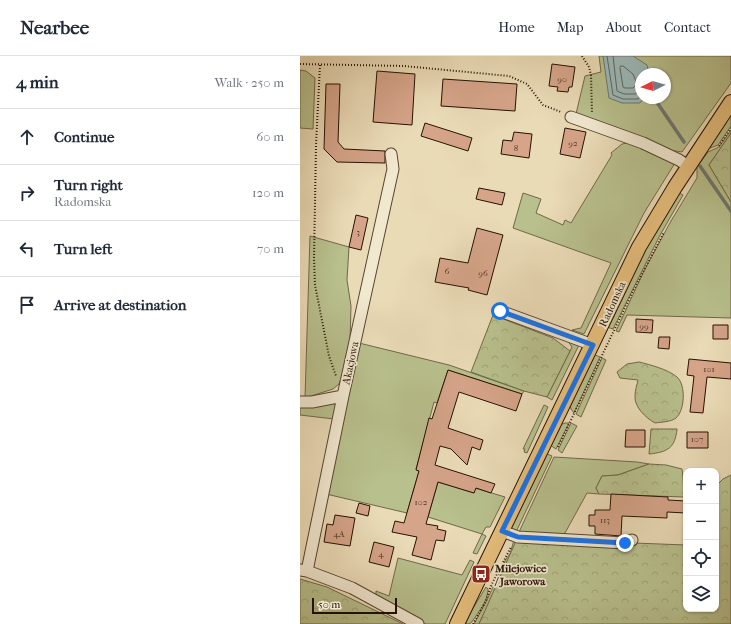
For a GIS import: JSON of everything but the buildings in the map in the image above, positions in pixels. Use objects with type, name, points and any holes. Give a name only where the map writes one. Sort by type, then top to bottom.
[{"type":"main road","name":"Radomska","points":[[457,624],[508,534],[615,295],[639,247],[688,166],[731,102]]},
{"type":"street","points":[[571,117],[644,143],[688,166]]},
{"type":"street","name":"Akacjowa","points":[[304,571],[393,169],[392,154]]},
{"type":"street","points":[[500,311],[593,345]]},
{"type":"street","points":[[300,402],[312,402],[342,396]]},
{"type":"street","points":[[508,534],[625,543],[632,540]]},
{"type":"street","points":[[304,571],[352,588],[418,624]]},
{"type":"path","points":[[582,56],[589,66],[591,75],[593,124]]},
{"type":"path","points":[[300,64],[404,66],[509,76],[527,84],[543,105],[571,117]]},
{"type":"path","points":[[320,65],[316,145],[315,285],[329,356],[336,376]]},
{"type":"path","points":[[719,146],[731,128]]},
{"type":"path","points":[[555,453],[632,293],[667,227]]},
{"type":"path","points":[[472,624],[486,601],[490,588],[509,553],[508,534]]},
{"type":"green space","points":[[599,56],[731,56],[731,83],[682,152],[664,149],[576,114],[585,76],[601,72]]},
{"type":"green space","points":[[300,70],[306,71],[315,78],[313,129],[300,128]]},
{"type":"green space","points":[[731,114],[731,126],[718,145],[705,150]]},
{"type":"green space","points":[[731,130],[731,133],[709,165],[731,202],[731,318],[627,315],[619,332],[616,331],[644,271],[671,221],[697,178],[697,167],[708,152],[719,147]]},
{"type":"green space","points":[[731,133],[731,202],[709,165]]},
{"type":"green space","points":[[627,143],[635,145],[675,163],[644,213],[584,334],[572,330],[581,328],[611,263],[513,228],[523,193],[541,199],[536,213],[563,225],[565,220],[571,223],[612,155],[611,153],[622,144]]},
{"type":"green space","points":[[679,193],[683,195],[659,237],[613,329],[607,327],[657,226]]},
{"type":"green space","points":[[310,236],[349,247],[347,280],[351,306],[350,341],[339,384],[333,389],[305,398]]},
{"type":"green space","points":[[493,315],[553,338],[570,351],[547,397],[524,391],[471,372]]},
{"type":"green space","points":[[567,340],[579,345],[552,400],[547,397],[572,347]]},
{"type":"green space","points":[[359,343],[449,365],[524,391],[522,394],[448,370],[437,403],[434,402],[416,469],[419,471],[407,513],[326,494]]},
{"type":"green space","points":[[593,354],[600,357],[574,413],[570,405]]},
{"type":"green space","points":[[602,358],[606,360],[581,417],[576,414]]},
{"type":"green space","points":[[639,362],[669,372],[680,381],[683,391],[683,404],[676,418],[669,421],[655,423],[644,415],[636,404],[635,396],[638,380],[620,378],[617,372],[627,364]]},
{"type":"green space","points":[[337,401],[334,419],[300,415],[300,406]]},
{"type":"green space","points":[[544,405],[548,407],[527,453],[524,452],[525,449],[523,449]]},
{"type":"green space","points":[[569,423],[556,449],[550,445],[560,425]]},
{"type":"green space","points":[[571,423],[577,426],[562,453],[558,450]]},
{"type":"green space","points":[[651,429],[677,429],[672,445],[661,452],[649,454]]},
{"type":"green space","points":[[547,454],[552,456],[516,532],[510,529],[545,455]]},
{"type":"green space","points":[[554,457],[649,464],[618,475],[602,476],[596,488],[599,494],[587,493],[565,533],[560,536],[526,535],[522,532],[520,533],[519,532]]},
{"type":"green space","points":[[649,464],[666,465],[682,469],[683,497],[599,494],[596,488],[602,476],[618,475]]},
{"type":"green space","points":[[731,475],[731,624],[479,624],[516,541],[683,545],[683,612],[719,612],[719,483]]},
{"type":"green space","points":[[438,482],[474,493],[475,488],[505,497],[490,527],[486,527],[482,534],[428,517]]},
{"type":"green space","points":[[482,534],[486,536],[477,554],[473,553]]},
{"type":"green space","points":[[514,540],[516,541],[512,553],[479,624],[474,624],[506,559],[510,554]]},
{"type":"green space","points":[[398,558],[462,575],[470,560],[474,562],[445,624],[426,624],[376,595],[376,591],[389,596]]},
{"type":"green space","points":[[300,579],[327,587],[403,624],[300,624]]},
{"type":"green space","points":[[486,587],[488,589],[488,593],[482,607],[471,623],[464,623]]},
{"type":"water","points":[[603,56],[633,56],[647,65],[648,68],[635,68],[635,103],[622,103],[609,98]]},
{"type":"waterway","points":[[658,104],[684,142]]},
{"type":"waterway","points":[[700,166],[731,211]]},
{"type":"place","name":"Milejowice / Jaworowa","points":[[481,574]]},
{"type":"route","points":[[500,311],[593,345],[502,531],[518,537],[625,543]]}]
